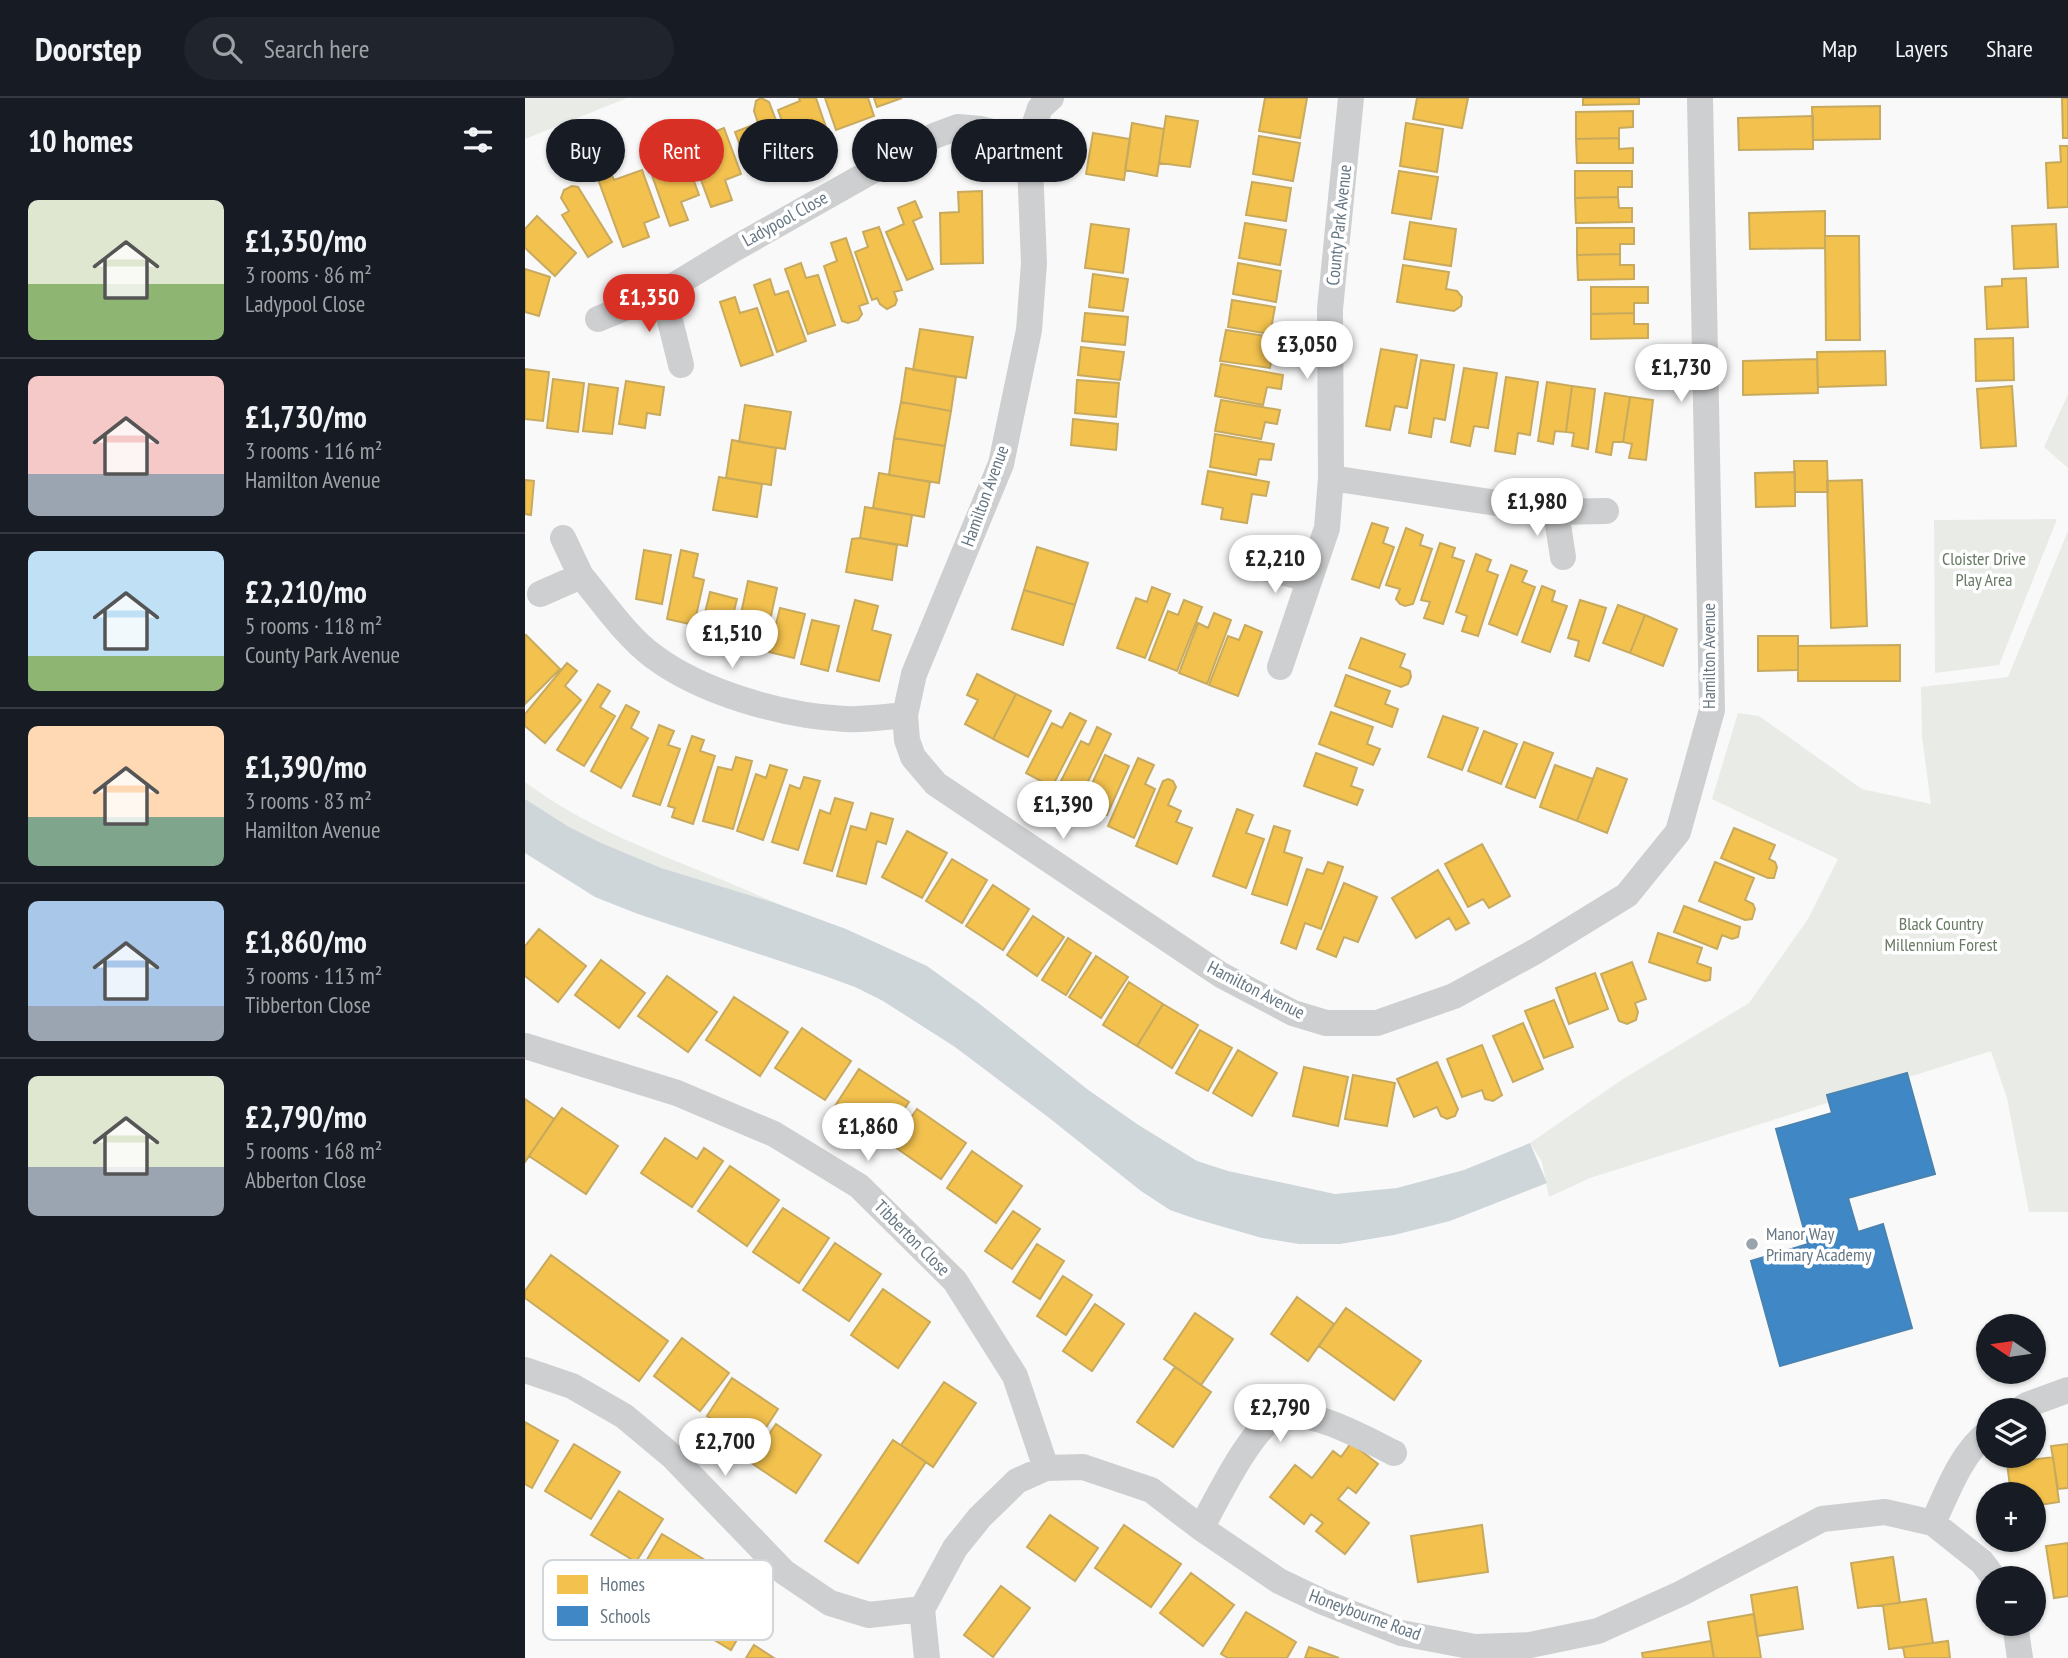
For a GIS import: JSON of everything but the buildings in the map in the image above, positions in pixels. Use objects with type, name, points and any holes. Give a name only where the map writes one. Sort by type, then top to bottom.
[{"type":"street","name":"Hamilton Avenue","points":[[1036,119],[1040,108],[1051,98]]},
{"type":"street","name":"County Park Avenue","points":[[1280,667],[1327,528],[1331,478],[1330,309],[1351,98]]},
{"type":"street","name":"Hamilton Avenue","points":[[1031,182],[1034,263],[1030,317],[1001,464],[914,674],[905,715],[907,740],[913,757],[936,784],[1221,975],[1293,1013],[1326,1023],[1377,1023],[1454,996],[1536,951],[1627,895],[1678,832],[1712,710],[1700,98]]},
{"type":"street","name":"Ladypool Close","points":[[598,319],[663,292],[734,248],[934,136],[951,129]]},
{"type":"street","points":[[663,292],[681,365]]},
{"type":"street","points":[[1331,478],[1556,512],[1606,511]]},
{"type":"street","points":[[1556,512],[1563,557]]},
{"type":"street","points":[[563,538],[581,576],[625,629],[652,656],[692,681],[769,707],[816,717],[849,719],[905,715]]},
{"type":"street","points":[[1252,565],[1310,579]]},
{"type":"street","points":[[540,594],[581,576]]},
{"type":"street","name":"Tibberton Close","points":[[525,1046],[677,1093],[774,1134],[859,1185],[955,1281],[1014,1376],[1045,1468]]},
{"type":"street","points":[[525,1370],[572,1386],[624,1416],[671,1456],[772,1560]]},
{"type":"street","points":[[2046,1398],[2068,1390]]},
{"type":"street","points":[[1201,1528],[1257,1431],[1277,1417],[1309,1416],[1350,1431],[1395,1453]]},
{"type":"street","points":[[1933,1523],[1954,1476],[1976,1444]]},
{"type":"street","name":"Honeybourne Road","points":[[922,1609],[955,1548],[980,1517],[1017,1481],[1045,1468],[1083,1467],[1151,1490],[1279,1581],[1322,1602],[1401,1633],[1475,1647],[1529,1645],[1598,1631],[1682,1593],[1822,1519],[1885,1512],[1933,1523],[1985,1566]]},
{"type":"street","points":[[773,1561],[784,1572],[830,1602],[869,1615],[922,1609],[927,1658]]},
{"type":"street","points":[[2017,1636],[2020,1658]]},
{"type":"green space","points":[[525,98],[627,98],[575,119],[546,119],[546,131],[525,139]]},
{"type":"green space","points":[[2068,394],[2068,468],[2044,447]]},
{"type":"green space","name":"Cloister Drive Play Area","points":[[2057,519],[1999,665],[1935,673],[1934,520]]},
{"type":"green space","name":"Black Country Millennium Forest","points":[[2068,531],[2068,1212],[2029,1212],[2007,1098],[1991,1051],[1590,1178],[1549,1197],[1542,1162],[1530,1143],[1623,1079],[1749,1003],[1808,919],[1838,859],[1712,799],[1738,713],[1759,716],[1862,789],[1931,804],[1922,737],[1921,687],[2008,677]]},
{"type":"green space","points":[[525,782],[554,802],[616,835],[778,904],[646,863],[581,834],[525,799]]},
{"type":"shaded area","points":[[525,799],[569,827],[661,868],[778,904],[846,929],[927,966],[1087,1089],[1197,1161],[1228,1171],[1335,1194],[1397,1188],[1464,1170],[1530,1143],[1547,1183],[1450,1221],[1394,1235],[1340,1244],[1299,1244],[1262,1238],[1170,1210],[1141,1191],[955,1047],[883,1001],[822,975],[638,914],[595,897],[525,853]]},
{"type":"place","name":"Manor Way Primary Academy","points":[[1752,1244]]}]
